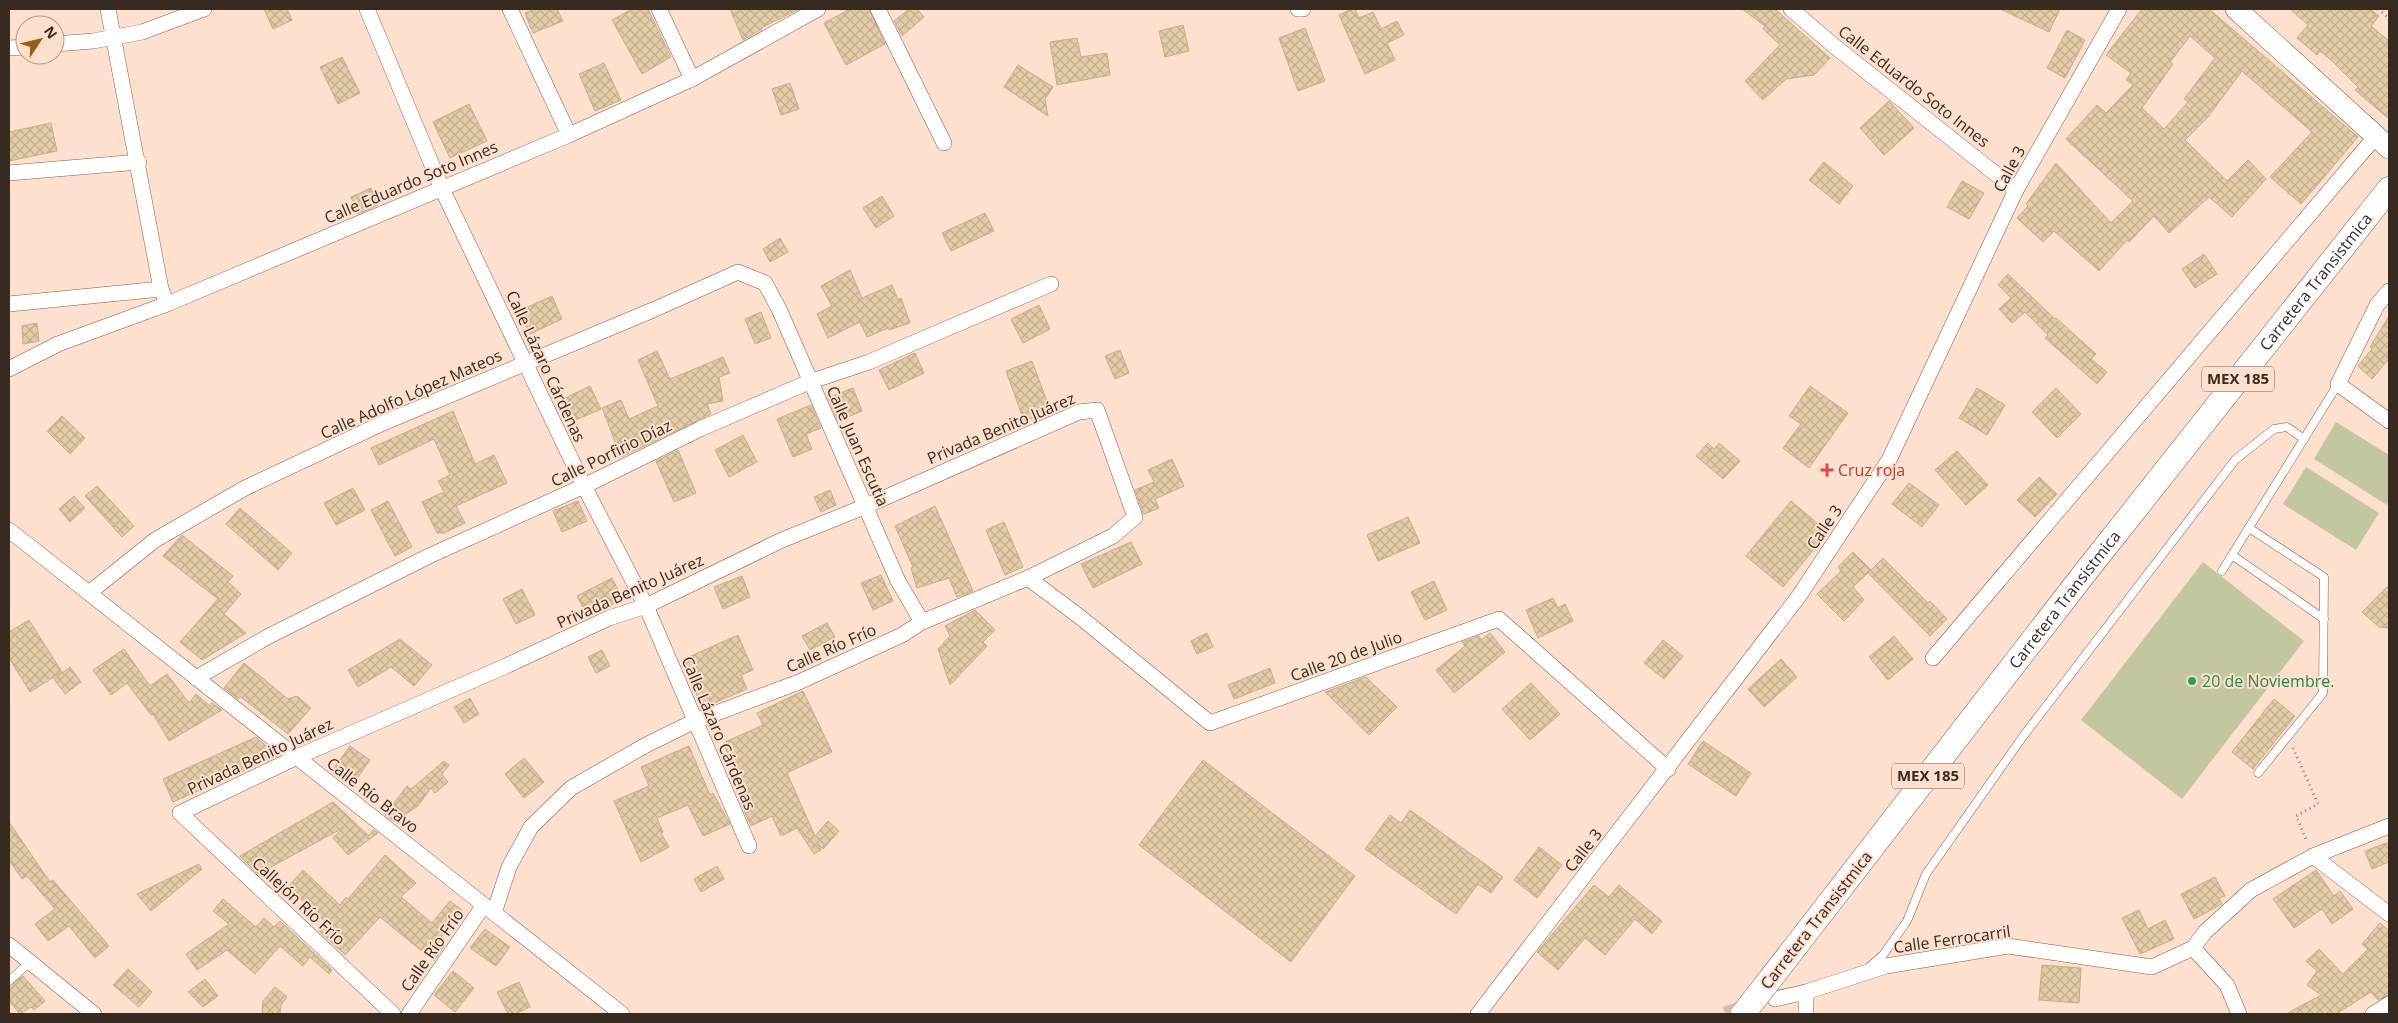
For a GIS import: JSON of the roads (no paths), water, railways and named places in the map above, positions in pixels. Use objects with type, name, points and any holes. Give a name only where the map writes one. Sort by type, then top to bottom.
[{"type":"main road","name":"Carretera Transistmica","points":[[1742,1014],[1771,990],[2087,570],[2389,189]]},
{"type":"street","points":[[108,9],[162,289],[167,304]]},
{"type":"street","points":[[65,43],[142,32],[204,9]]},
{"type":"street","name":"Calle Lázaro Cárdenas","points":[[367,9],[442,189],[584,486],[646,606],[749,846]]},
{"type":"street","points":[[510,9],[569,135]]},
{"type":"street","points":[[660,9],[692,79]]},
{"type":"street","name":"Calle Eduardo Soto Innes","points":[[9,369],[58,344],[167,304],[569,135],[692,79],[781,31],[799,13],[818,9]]},
{"type":"street","points":[[878,9],[944,143]]},
{"type":"street","points":[[1298,9],[1303,9]]},
{"type":"street","name":"Calle Eduardo Soto Innes","points":[[1792,9],[1833,45],[2016,190]]},
{"type":"street","name":"Calle 3","points":[[1478,1014],[1799,596],[1889,460],[2016,190],[2119,9]]},
{"type":"street","points":[[1933,658],[2383,142],[2236,9]]},
{"type":"street","points":[[9,173],[139,162]]},
{"type":"street","name":"Calle Adolfo López Mateos","points":[[89,593],[155,540],[245,488],[383,423],[644,314],[738,272],[765,283]]},
{"type":"street","name":"Calle Juan Escutia","points":[[765,283],[779,309],[809,382],[898,581],[922,622]]},
{"type":"street","name":"Calle Porfirio Díaz","points":[[196,678],[269,636],[429,556],[584,486],[700,429],[809,382],[869,362],[1051,284]]},
{"type":"street","points":[[9,304],[162,289]]},
{"type":"street","points":[[2389,291],[2377,305],[2338,384],[2389,421]]},
{"type":"street","name":"Privada Benito Juárez","points":[[180,813],[297,757],[506,666],[609,618],[646,606],[782,540],[866,506],[1079,412],[1097,410]]},
{"type":"street","name":"Calle Río Frío","points":[[409,1014],[489,909],[531,827],[571,788],[646,745],[695,721],[799,682],[902,634],[922,622],[1028,578],[1113,536],[1135,518],[1097,410]]},
{"type":"street","name":"Calle Río Bravo","points":[[9,530],[489,909],[617,1013]]},
{"type":"street","name":"Calle 20 de Julio","points":[[1028,578],[1080,617],[1210,723],[1499,619],[1668,769]]},
{"type":"street","name":"Callejón Río Frío","points":[[180,813],[393,1014]]},
{"type":"street","points":[[2239,1014],[2227,985],[2192,948],[2204,932],[2251,890],[2313,856],[2389,826]]},
{"type":"street","points":[[2313,856],[2389,914]]},
{"type":"street","points":[[9,945],[92,1014]]},
{"type":"street","name":"Calle Ferrocarril","points":[[1771,990],[1806,992],[1886,966],[2008,946],[2152,967],[2192,948]]},
{"type":"street","points":[[1806,992],[1806,1014]]},
{"type":"street","points":[[2373,1014],[2389,1004]]},
{"type":"lane","points":[[2222,571],[2338,384]]},
{"type":"lane","points":[[1861,974],[1883,954],[1907,921],[1926,874],[2024,735],[2235,460],[2274,430],[2287,427],[2304,439]]},
{"type":"lane","points":[[2248,528],[2324,577],[2323,693],[2258,773]]},
{"type":"lane","points":[[2232,555],[2324,619]]},
{"type":"lane","points":[[9,981],[30,962]]},
{"type":"tunnel","points":[[1725,1014],[1749,1007]]},
{"type":"place","name":"Cruz roja","points":[[1827,470]]},
{"type":"place","name":"20 de Noviembre.","points":[[2192,681]]}]
